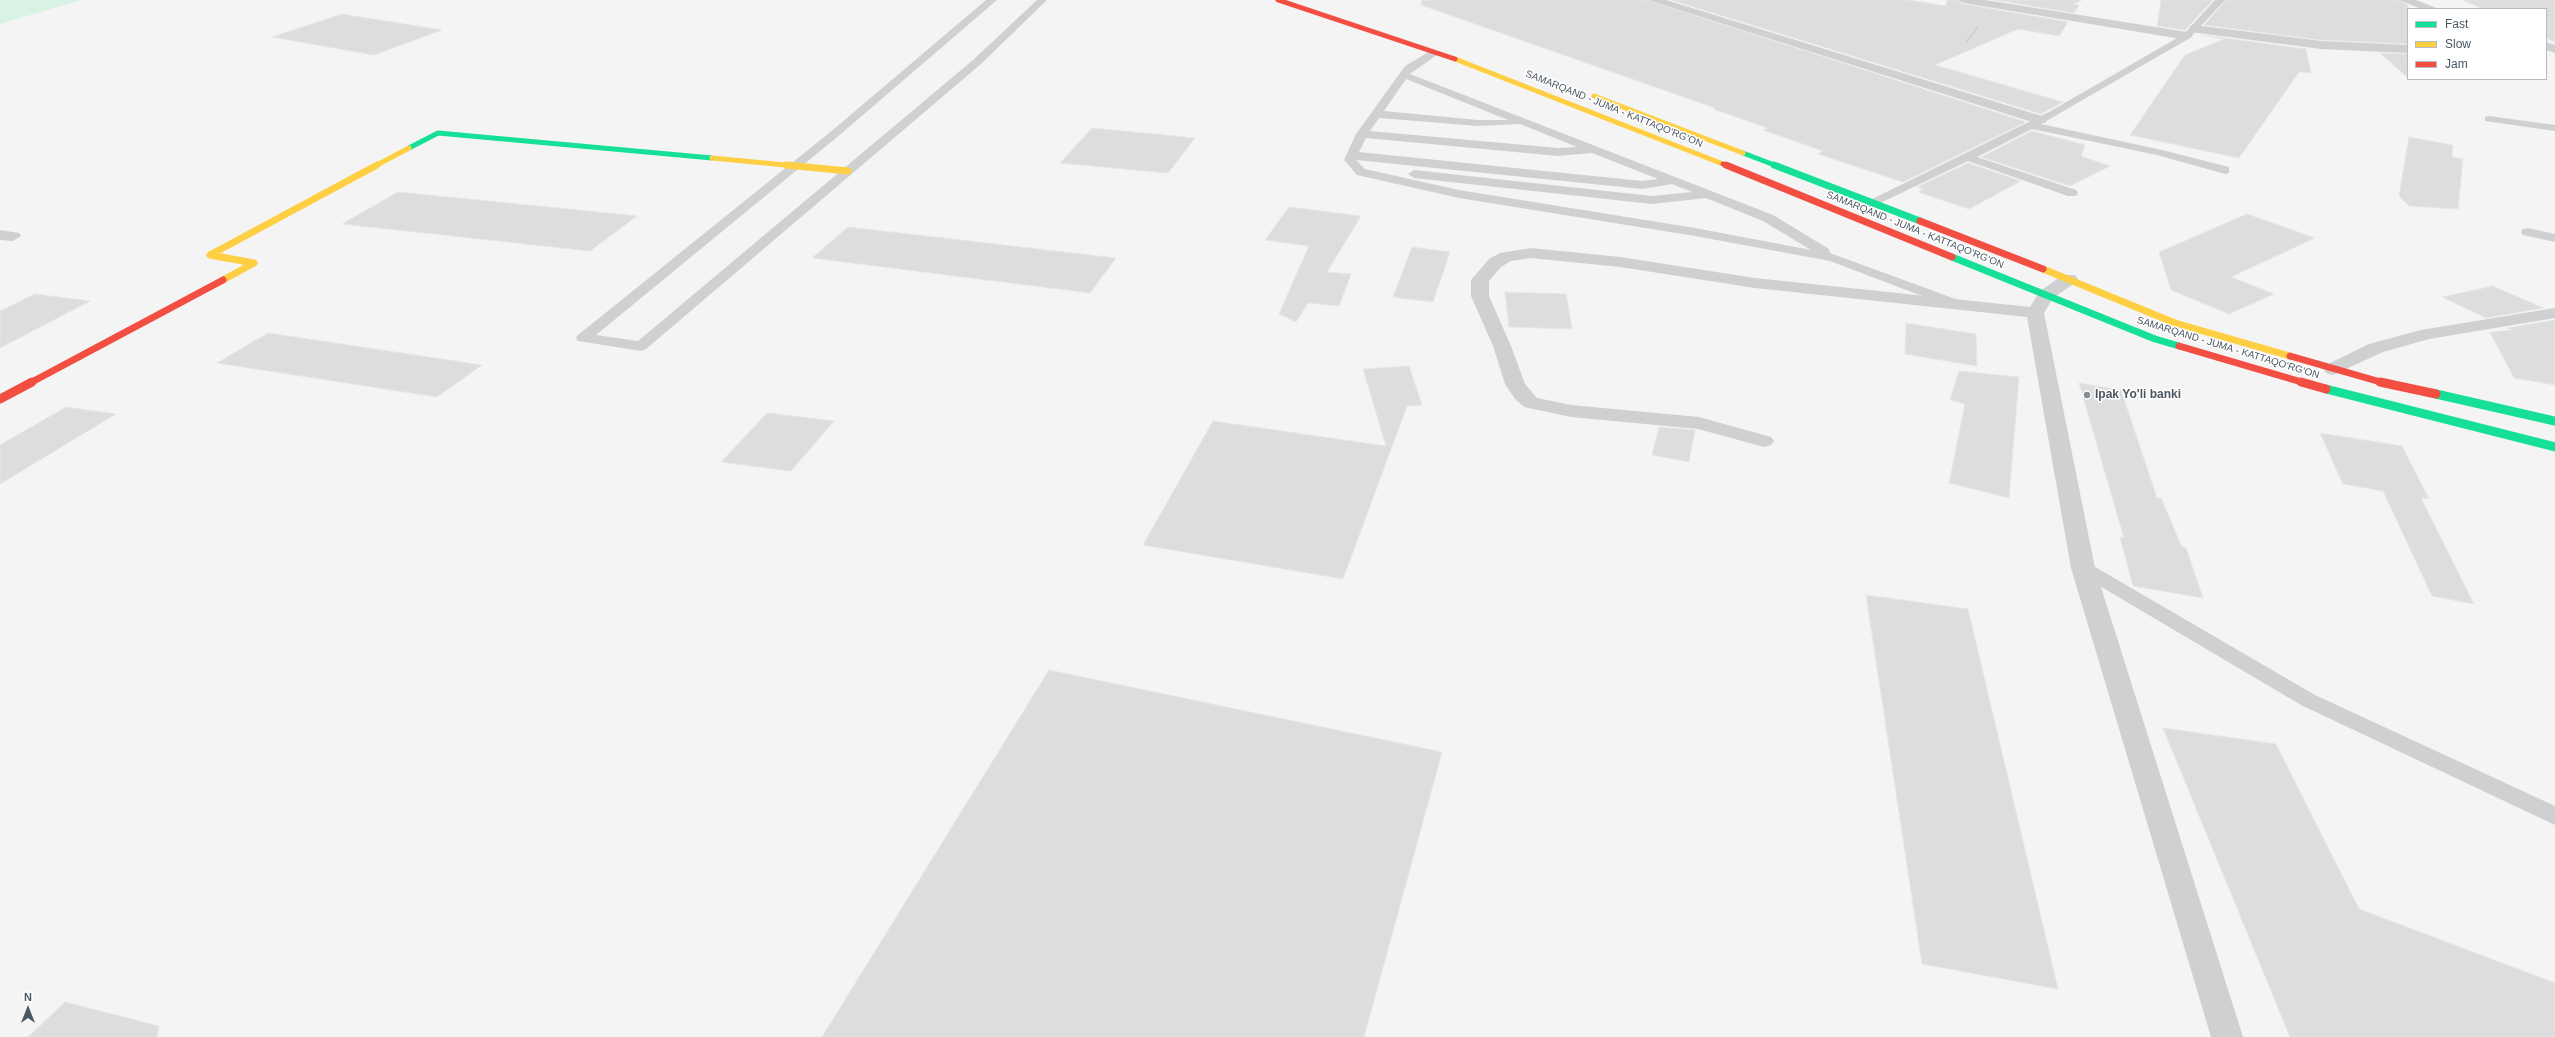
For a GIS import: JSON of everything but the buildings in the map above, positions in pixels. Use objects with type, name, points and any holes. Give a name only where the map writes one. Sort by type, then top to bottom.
[{"type":"main road","name":"SAMARQAND - JUMA - KATTAQO‘RG‘ON","points":[[1278,0],[1436,52],[1609,118],[2040,304],[2366,402],[2555,446]]},
{"type":"main road","name":"SAMARQAND - JUMA - KATTAQO‘RG‘ON","points":[[1585,93],[1660,120],[1870,203],[2069,279],[2175,323],[2333,369],[2555,421]]},
{"type":"main road","points":[[0,399],[254,263],[210,255],[438,134],[797,164],[848,171]]},
{"type":"street","points":[[1654,0],[2035,123]]},
{"type":"street","points":[[1964,0],[2191,32],[2321,45],[2407,49]]},
{"type":"street","points":[[2405,0],[2430,8]]},
{"type":"street","points":[[1764,441],[1699,423],[1631,415],[1571,411],[1549,408],[1531,403],[1522,396],[1515,384],[1502,346],[1480,296],[1480,280],[1495,263],[1506,257],[1531,253],[1620,262],[1755,283],[1956,304],[2040,304],[2069,279]]},
{"type":"street","points":[[2040,304],[2083,568],[2227,1037]]},
{"type":"street","points":[[2333,369],[2376,348],[2427,334],[2555,313]]},
{"type":"lane","points":[[992,0],[797,164],[583,338],[641,346],[977,62],[1042,0]]},
{"type":"lane","points":[[1870,203],[2035,123],[2191,32],[2220,0]]},
{"type":"lane","points":[[1436,52],[1409,68],[1362,134],[1353,150],[1350,160],[1361,172],[1459,194],[1696,232],[1833,258],[1956,304]]},
{"type":"lane","points":[[1404,75],[1768,218],[1833,258]]},
{"type":"lane","points":[[1373,119],[1478,123],[1526,123]]},
{"type":"lane","points":[[1373,119],[1524,139],[1562,137]]},
{"type":"lane","points":[[2489,120],[2555,128]]},
{"type":"lane","points":[[2035,123],[2158,152],[2225,170]]},
{"type":"lane","points":[[1362,134],[1558,152],[1594,150]]},
{"type":"lane","points":[[1353,150],[1608,171],[1633,165]]},
{"type":"lane","points":[[1353,150],[1642,185],[1673,181]]},
{"type":"lane","points":[[1967,157],[2072,193]]},
{"type":"lane","points":[[1361,172],[1386,171],[1652,200],[1708,194]]},
{"type":"lane","points":[[2528,232],[2555,238]]},
{"type":"lane","points":[[2083,568],[2308,700],[2555,816]]},
{"type":"green space","points":[[0,0],[81,0],[0,24]]},
{"type":"traffic: fast","points":[[409,148],[438,133],[712,158]]},
{"type":"traffic: fast","points":[[1743,153],[1920,221]]},
{"type":"traffic: fast","points":[[1952,257],[2155,339],[2179,346]]},
{"type":"traffic: fast","points":[[2326,389],[2555,447]]},
{"type":"traffic: fast","points":[[2436,394],[2555,421]]},
{"type":"traffic: slow","points":[[1455,59],[1723,164]]},
{"type":"traffic: slow","points":[[1594,96],[1743,153]]},
{"type":"traffic: slow","points":[[223,280],[254,263],[210,255],[409,148]]},
{"type":"traffic: slow","points":[[712,158],[848,171]]},
{"type":"traffic: slow","points":[[2043,269],[2175,323],[2290,356]]},
{"type":"traffic: jam","points":[[1278,0],[1455,59]]},
{"type":"traffic: jam","points":[[1723,164],[1952,257]]},
{"type":"traffic: jam","points":[[1920,221],[2043,269]]},
{"type":"traffic: jam","points":[[0,399],[223,280]]},
{"type":"traffic: jam","points":[[2179,346],[2326,389]]},
{"type":"traffic: jam","points":[[2290,356],[2381,382],[2436,394]]},
{"type":"place","name":"Ipak Yo'li banki","points":[[2087,395]]}]
